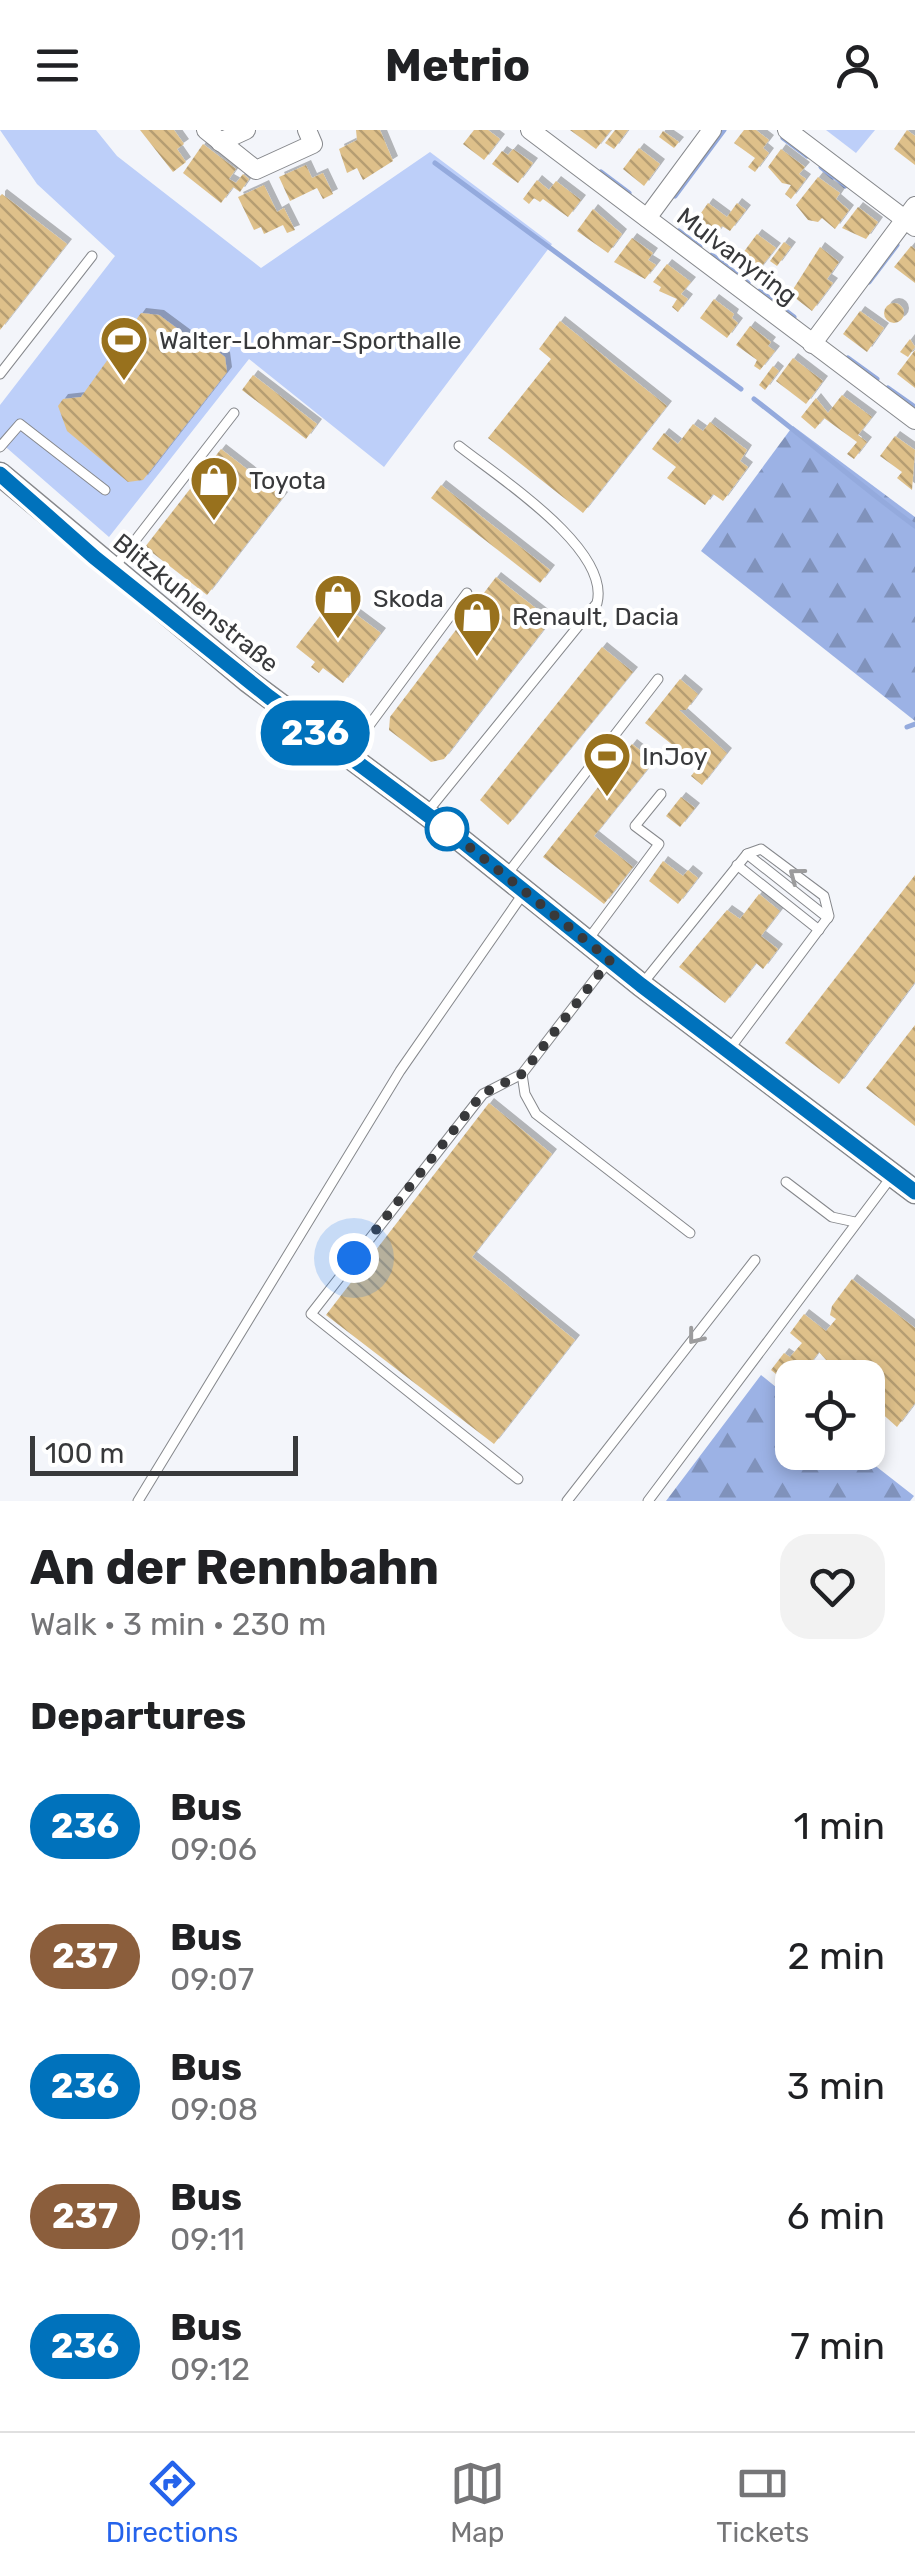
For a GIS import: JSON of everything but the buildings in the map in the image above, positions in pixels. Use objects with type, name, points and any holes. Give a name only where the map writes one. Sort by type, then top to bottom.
[{"type":"main road","name":"Blitzkuhlenstraße","points":[[0,474],[112,572],[346,756],[426,813],[641,985],[915,1192]]},
{"type":"street","points":[[213,136],[246,130]]},
{"type":"street","points":[[213,136],[256,170],[313,144],[307,130]]},
{"type":"street","name":"Mulvanyring","points":[[530,130],[915,420]]},
{"type":"street","points":[[647,218],[712,130]]},
{"type":"street","points":[[787,130],[912,217],[812,344]]},
{"type":"lane","points":[[0,374],[92,256]]},
{"type":"lane","points":[[112,572],[234,413]]},
{"type":"lane","points":[[0,447],[20,424],[105,490]]},
{"type":"lane","points":[[426,813],[596,603],[600,589],[592,563],[551,520],[459,446]]},
{"type":"lane","points":[[346,756],[467,593]]},
{"type":"lane","points":[[138,1501],[516,883],[658,679]]},
{"type":"lane","points":[[586,941],[659,844],[635,826],[661,794]]},
{"type":"lane","points":[[641,985],[747,854],[761,849],[824,896],[828,918],[728,1051]]},
{"type":"lane","points":[[737,865],[819,930]]},
{"type":"lane","points":[[518,1479],[312,1314],[482,1094],[522,1074],[610,960]]},
{"type":"lane","points":[[522,1074],[524,1094],[536,1114],[690,1234]]},
{"type":"lane","points":[[648,1501],[848,1241],[855,1222],[892,1176]]},
{"type":"lane","points":[[786,1182],[832,1217],[855,1222]]},
{"type":"lane","points":[[567,1501],[755,1260]]},
{"type":"shaded area","points":[[0,130],[96,130],[117,156],[261,268],[430,152],[552,244],[384,467],[249,359],[109,537],[0,442],[0,405],[115,256],[37,184]]},
{"type":"shaded area","points":[[826,130],[875,130],[856,153]]},
{"type":"green space","points":[[793,426],[915,517],[915,721],[701,551]]},
{"type":"green space","points":[[761,1375],[775,1386],[775,1470],[881,1470],[914,1496],[910,1501],[666,1501]]},
{"type":"waterway","points":[[675,196],[724,130]]},
{"type":"waterway","points":[[783,138],[807,156]]},
{"type":"waterway","points":[[435,163],[741,389]]},
{"type":"waterway","points":[[821,167],[833,177]]},
{"type":"waterway","points":[[601,172],[629,193]]},
{"type":"waterway","points":[[836,178],[845,186]]},
{"type":"waterway","points":[[679,231],[700,247]]},
{"type":"waterway","points":[[869,282],[897,245]]},
{"type":"waterway","points":[[712,255],[748,283]]},
{"type":"waterway","points":[[760,291],[794,317]]},
{"type":"waterway","points":[[848,358],[877,379]]},
{"type":"waterway","points":[[888,388],[915,407]]},
{"type":"waterway","points":[[754,399],[915,526]]},
{"type":"waterway","points":[[907,727],[915,724]]},
{"type":"bus line","name":"236","points":[[0,474],[138,594],[311,730],[452,833],[641,985],[915,1192]]},
{"type":"place","name":"Walter-Lohmar-Sporthalle","points":[[124,382]]},
{"type":"place","name":"Toyota","points":[[214,522]]},
{"type":"place","name":"Skoda","points":[[338,640]]},
{"type":"place","name":"Renault, Dacia","points":[[477,658]]},
{"type":"place","name":"InJoy","points":[[607,798]]},
{"type":"route","points":[[354,1258],[482,1094],[522,1074],[610,960],[447,829]]}]
